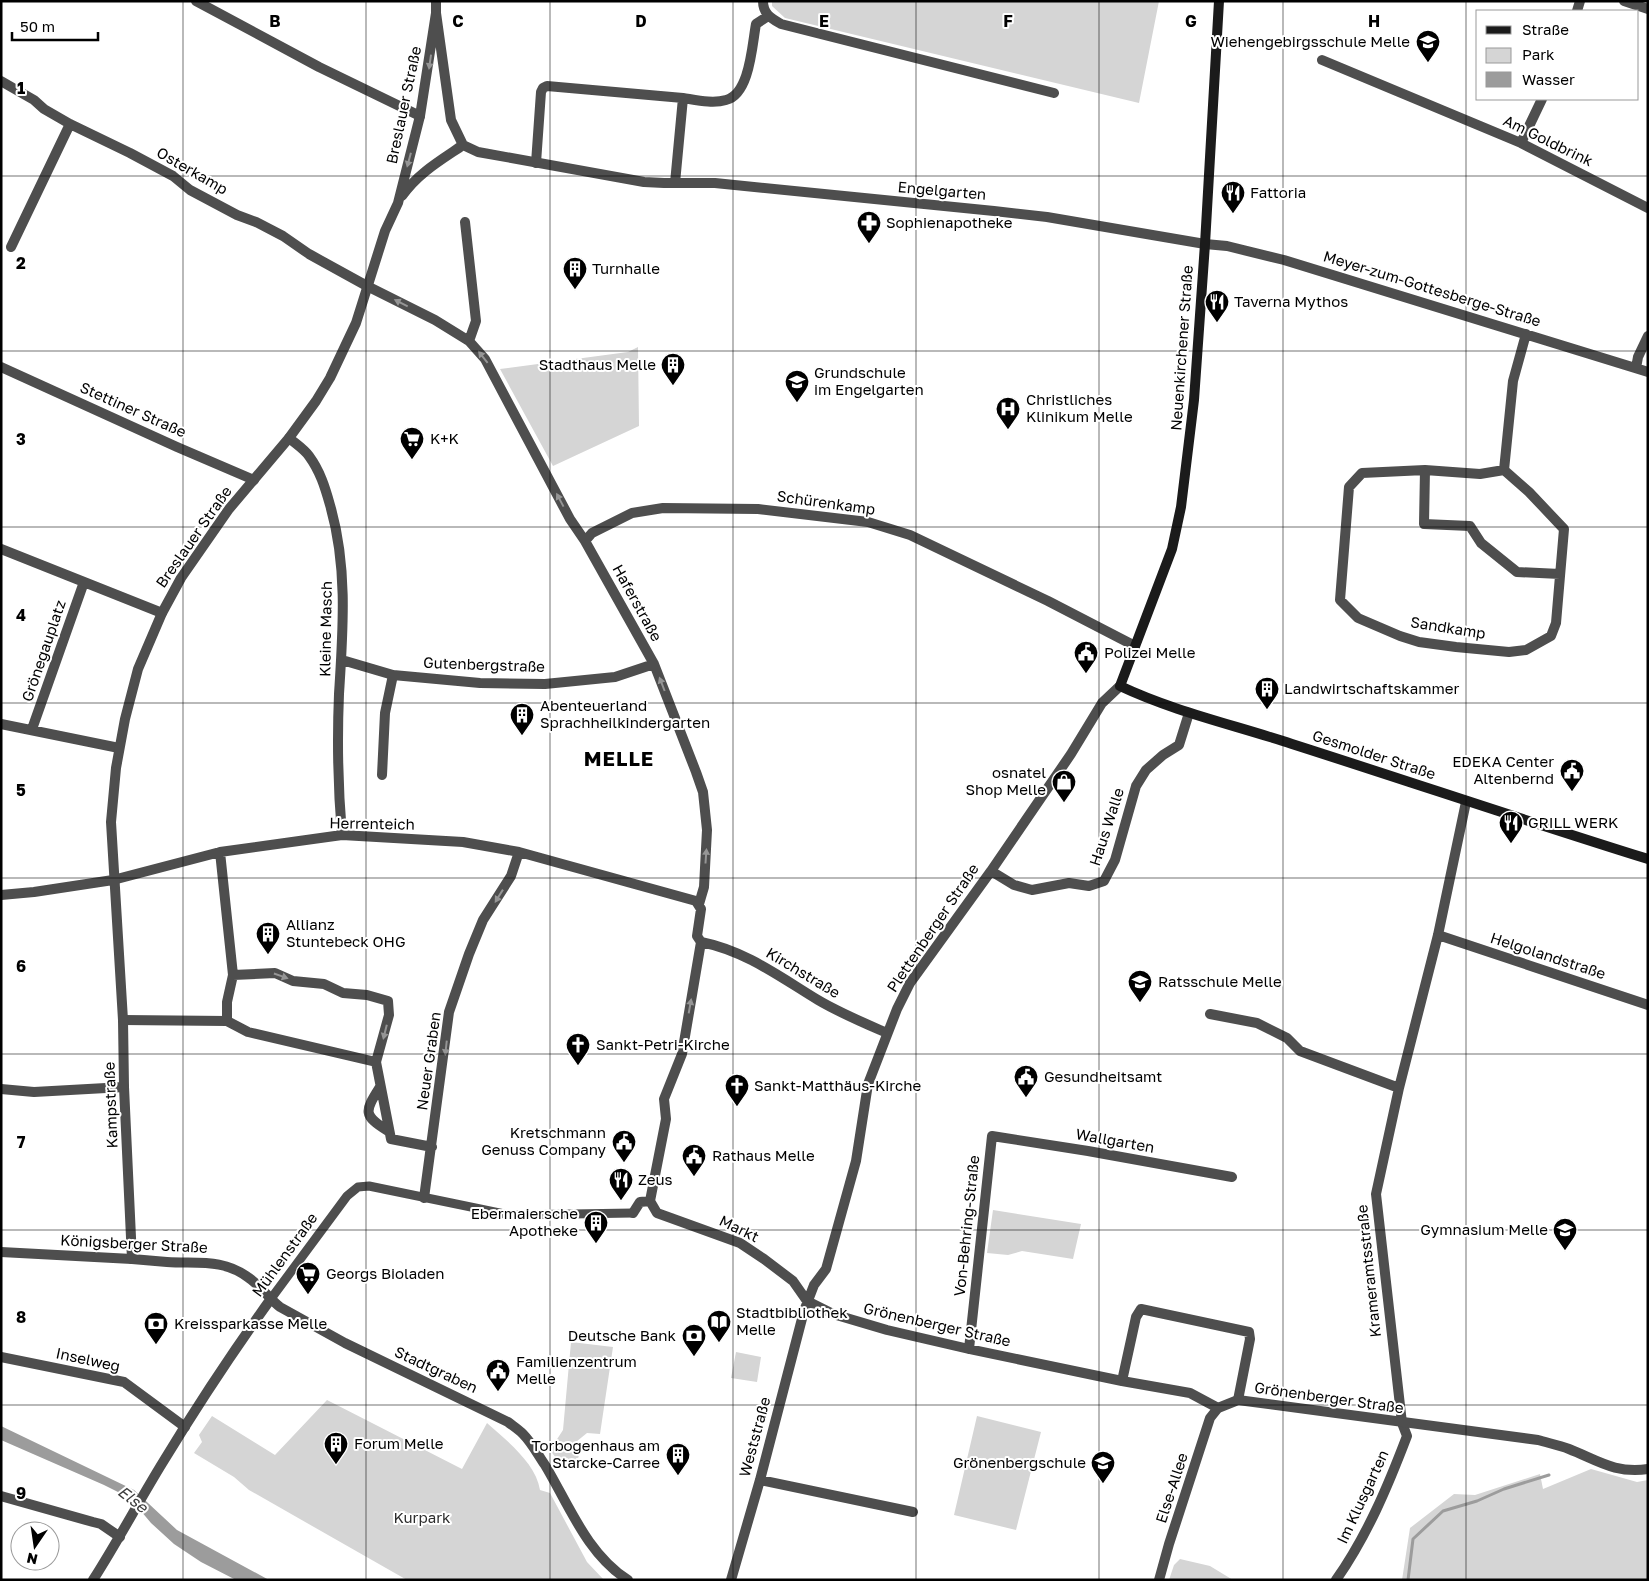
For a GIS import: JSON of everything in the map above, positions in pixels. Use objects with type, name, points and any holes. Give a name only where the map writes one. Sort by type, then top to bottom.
[{"type":"main road","name":"Neuenkirchener Straße","points":[[1120,686],[1172,549],[1181,507],[1192,426],[1219,1]]},
{"type":"main road","name":"Gesmolder Straße","points":[[1120,686],[1190,713],[1291,743],[1466,802],[1648,859]]},
{"type":"street","points":[[196,1],[319,67],[420,116]]},
{"type":"street","points":[[436,1],[436,14],[451,120],[463,145]]},
{"type":"street","points":[[763,1],[763,6],[768,16],[781,24],[1054,93]]},
{"type":"street","points":[[1624,1],[1648,9]]},
{"type":"street","name":"Breslauer Straße","points":[[398,203],[420,116],[436,14]]},
{"type":"street","points":[[536,164],[541,92],[543,88],[547,86],[713,101],[726,100],[738,93],[745,80],[756,24],[768,16]]},
{"type":"street","name":"Am Goldbrink","points":[[1322,60],[1522,143],[1648,208]]},
{"type":"street","name":"Osterkamp","points":[[1,81],[70,124],[173,176],[190,190],[237,215],[256,222],[283,236],[309,254],[367,286]]},
{"type":"street","points":[[675,183],[683,98]]},
{"type":"street","points":[[1522,143],[1542,100]]},
{"type":"street","points":[[11,247],[70,124]]},
{"type":"street","name":"Breslauer Straße","points":[[119,950],[110,822],[119,748],[138,669],[162,612],[192,561],[229,509],[289,438],[330,378],[356,323],[385,232],[398,203],[409,186],[428,168],[463,145]]},
{"type":"street","name":"Engelgarten","points":[[463,145],[478,152],[536,164],[644,182],[715,183],[994,211],[1047,217],[1205,244]]},
{"type":"street","points":[[464,222],[476,321],[470,342]]},
{"type":"street","name":"Meyer-zum-Gottesberge-Straße","points":[[1205,244],[1228,246],[1284,260],[1648,372]]},
{"type":"street","name":"Haferstraße","points":[[367,286],[435,320],[470,342],[485,359],[570,519],[585,541],[654,664],[702,792],[707,830],[704,887],[699,904]]},
{"type":"street","points":[[1504,470],[1513,381],[1526,334]]},
{"type":"street","points":[[1636,368],[1638,357],[1648,336]]},
{"type":"street","name":"Stettiner Straße","points":[[1,367],[254,480]]},
{"type":"street","name":"Kleine Masch","points":[[289,438],[308,455],[320,474],[336,525],[343,575],[338,756],[338,794],[342,835]]},
{"type":"street","points":[[1425,470],[1424,524],[1470,526],[1481,543],[1517,572],[1560,574]]},
{"type":"street","name":"Sandkamp","points":[[1425,470],[1480,474],[1504,470],[1529,492],[1564,529],[1556,623],[1551,636],[1526,650],[1509,652],[1419,642],[1358,618],[1340,600],[1349,487],[1362,473],[1425,470]]},
{"type":"street","name":"Schürenkamp","points":[[585,541],[592,533],[632,513],[663,508],[758,509],[868,522],[910,535],[1048,601],[1135,646]]},
{"type":"street","points":[[1,549],[162,612]]},
{"type":"street","name":"Grönegauplatz","points":[[32,729],[84,582]]},
{"type":"street","name":"Gutenbergstraße","points":[[342,660],[393,675],[480,683],[545,684],[615,677],[654,664]]},
{"type":"street","points":[[382,775],[384,713],[393,675]]},
{"type":"street","name":"Plettenberger Straße","points":[[807,1301],[814,1285],[826,1269],[856,1161],[868,1084],[896,1009],[910,984],[991,871],[1071,754],[1102,703],[1120,686]]},
{"type":"street","name":"Haus Walle","points":[[991,871],[1014,885],[1032,890],[1069,883],[1089,886],[1104,881],[1117,852],[1136,786],[1146,770],[1163,754],[1178,745],[1190,713]]},
{"type":"street","points":[[1,724],[119,748]]},
{"type":"street","name":"Krameramtsstraße","points":[[1402,1423],[1376,1194],[1398,1088],[1438,935],[1466,802]]},
{"type":"street","name":"Herrenteich","points":[[1,894],[34,892],[113,880],[220,852],[342,835],[462,842],[519,852],[685,897],[699,904]]},
{"type":"street","points":[[220,852],[233,975],[227,1002],[227,1021]]},
{"type":"street","name":"Neuer Graben","points":[[424,1198],[434,1136],[449,1012],[483,920],[511,876],[519,852]]},
{"type":"street","points":[[633,1213],[640,1202],[644,1200],[650,1201],[666,1119],[664,1099],[682,1054],[701,942],[696,936],[699,904]]},
{"type":"street","name":"Helgolandstraße","points":[[1438,935],[1648,1005]]},
{"type":"street","name":"Kirchstraße","points":[[701,942],[713,944],[750,958],[838,1012],[887,1033]]},
{"type":"street","name":"Kampstraße","points":[[119,950],[132,1258]]},
{"type":"street","points":[[233,975],[275,974],[293,981],[324,984],[343,993],[367,995],[388,1001],[387,1024],[376,1062],[388,1131],[391,1139],[432,1147]]},
{"type":"street","points":[[1210,1014],[1257,1023],[1287,1038],[1300,1051],[1398,1088]]},
{"type":"street","points":[[123,1020],[227,1021],[248,1032],[376,1062]]},
{"type":"street","points":[[1,1089],[34,1092],[124,1087]]},
{"type":"street","points":[[380,1087],[369,1105],[369,1113],[372,1122],[388,1131]]},
{"type":"street","name":"Wallgarten","points":[[992,1136],[1232,1177]]},
{"type":"street","name":"Von-Behring-Straße","points":[[970,1349],[992,1136]]},
{"type":"street","name":"Mühlenstraße","points":[[93,1580],[216,1376],[347,1196],[358,1187],[369,1186],[510,1215],[633,1213]]},
{"type":"street","name":"Markt","points":[[650,1201],[656,1213],[740,1243],[764,1258],[792,1281],[807,1301]]},
{"type":"street","name":"Königsberger Straße","points":[[1,1252],[219,1264],[236,1270],[250,1279],[280,1308]]},
{"type":"street","name":"Grönenberger Straße","points":[[807,1301],[842,1317],[887,1330],[1122,1381],[1190,1393],[1218,1408],[1238,1400],[1538,1440],[1566,1448],[1613,1468],[1628,1471],[1648,1469]]},
{"type":"street","name":"Weststraße","points":[[731,1580],[760,1480],[807,1301]]},
{"type":"street","name":"Stadtgraben","points":[[280,1308],[345,1344],[508,1422],[523,1434],[535,1449],[578,1524],[599,1554],[610,1566],[628,1580]]},
{"type":"street","points":[[1122,1381],[1136,1317],[1141,1309],[1249,1332],[1250,1339],[1238,1400]]},
{"type":"street","name":"Inselweg","points":[[1,1357],[124,1382],[185,1427]]},
{"type":"street","name":"Else-Allee","points":[[1159,1580],[1210,1418],[1218,1408]]},
{"type":"street","name":"Im Klusgarten","points":[[1336,1580],[1352,1558],[1390,1480],[1407,1436],[1402,1423]]},
{"type":"street","points":[[760,1480],[913,1512]]},
{"type":"street","points":[[1,1496],[101,1524],[120,1537]]},
{"type":"green space","points":[[772,1],[1159,1],[1139,103],[785,18],[772,6]]},
{"type":"green space","points":[[638,347],[639,426],[553,466],[500,369],[628,352]]},
{"type":"green space","points":[[993,1210],[1081,1224],[1073,1259],[1022,1251],[1008,1255],[987,1253]]},
{"type":"green space","points":[[571,1342],[613,1347],[600,1434],[587,1433],[571,1446],[579,1457],[569,1464],[559,1462],[550,1450],[563,1430]]},
{"type":"green space","points":[[736,1352],[761,1357],[757,1382],[731,1378]]},
{"type":"green space","name":"Kurpark","points":[[327,1400],[462,1469],[487,1423],[526,1461],[533,1471],[540,1490],[550,1493],[587,1562],[604,1580],[407,1580],[249,1490],[234,1477],[194,1453],[202,1442],[199,1435],[212,1416],[275,1455]]},
{"type":"green space","points":[[977,1416],[1041,1432],[1016,1530],[954,1515]]},
{"type":"green space","points":[[1591,1469],[1637,1482],[1648,1480],[1648,1580],[1402,1580],[1410,1528],[1454,1494],[1475,1495],[1540,1474],[1543,1489]]},
{"type":"green space","points":[[1180,1559],[1210,1566],[1233,1580],[1169,1580],[1174,1565]]},
{"type":"water","name":"Else","points":[[1,1426],[134,1490],[177,1530],[269,1580],[236,1580],[201,1562],[174,1544],[151,1523],[130,1498],[1,1440]]},
{"type":"waterway","points":[[1408,1580],[1413,1539],[1443,1511],[1549,1475]]},
{"type":"place","name":"Wiehengebirgsschule Melle","points":[[1428,63]]},
{"type":"place","name":"Fattoria","points":[[1233,214]]},
{"type":"place","name":"Sophienapotheke","points":[[869,244]]},
{"type":"place","name":"Turnhalle","points":[[575,290]]},
{"type":"place","name":"Taverna Mythos","points":[[1217,323]]},
{"type":"place","name":"Stadthaus Melle","points":[[673,386]]},
{"type":"place","name":"Grundschule im Engelgarten","points":[[797,403]]},
{"type":"place","name":"Christliches Klinikum Melle","points":[[1008,430]]},
{"type":"place","name":"K+K","points":[[412,460]]},
{"type":"place","name":"Polizei Melle","points":[[1086,674]]},
{"type":"place","name":"Landwirtschaftskammer","points":[[1267,710]]},
{"type":"place","name":"Abenteuerland Sprachheilkindergarten","points":[[522,736]]},
{"type":"place","name":"EDEKA Center Altenbernd","points":[[1572,792]]},
{"type":"place","name":"osnatel Shop Melle","points":[[1064,803]]},
{"type":"place","name":"GRILL WERK","points":[[1511,844]]},
{"type":"place","name":"Allianz Stuntebeck OHG","points":[[268,955]]},
{"type":"place","name":"Ratsschule Melle","points":[[1140,1003]]},
{"type":"place","name":"Sankt-Petri-Kirche","points":[[578,1066]]},
{"type":"place","name":"Gesundheitsamt","points":[[1026,1098]]},
{"type":"place","name":"Sankt-Matthäus-Kirche","points":[[737,1107]]},
{"type":"place","name":"Kretschmann Genuss Company","points":[[624,1163]]},
{"type":"place","name":"Rathaus Melle","points":[[694,1177]]},
{"type":"place","name":"Zeus","points":[[621,1201]]},
{"type":"place","name":"Ebermaiersche Apotheke","points":[[596,1244]]},
{"type":"place","name":"Gymnasium Melle","points":[[1565,1251]]},
{"type":"place","name":"Georgs Bioladen","points":[[308,1295]]},
{"type":"place","name":"Stadtbibliothek Melle","points":[[719,1343]]},
{"type":"place","name":"Kreissparkasse Melle","points":[[156,1345]]},
{"type":"place","name":"Deutsche Bank","points":[[694,1357]]},
{"type":"place","name":"Familienzentrum Melle","points":[[498,1392]]},
{"type":"place","name":"Forum Melle","points":[[336,1465]]},
{"type":"place","name":"Torbogenhaus am Starcke-Carree","points":[[678,1476]]},
{"type":"place","name":"Grönenbergschule","points":[[1103,1484]]},
{"type":"district","name":"MELLE","points":[[619,759]]}]
